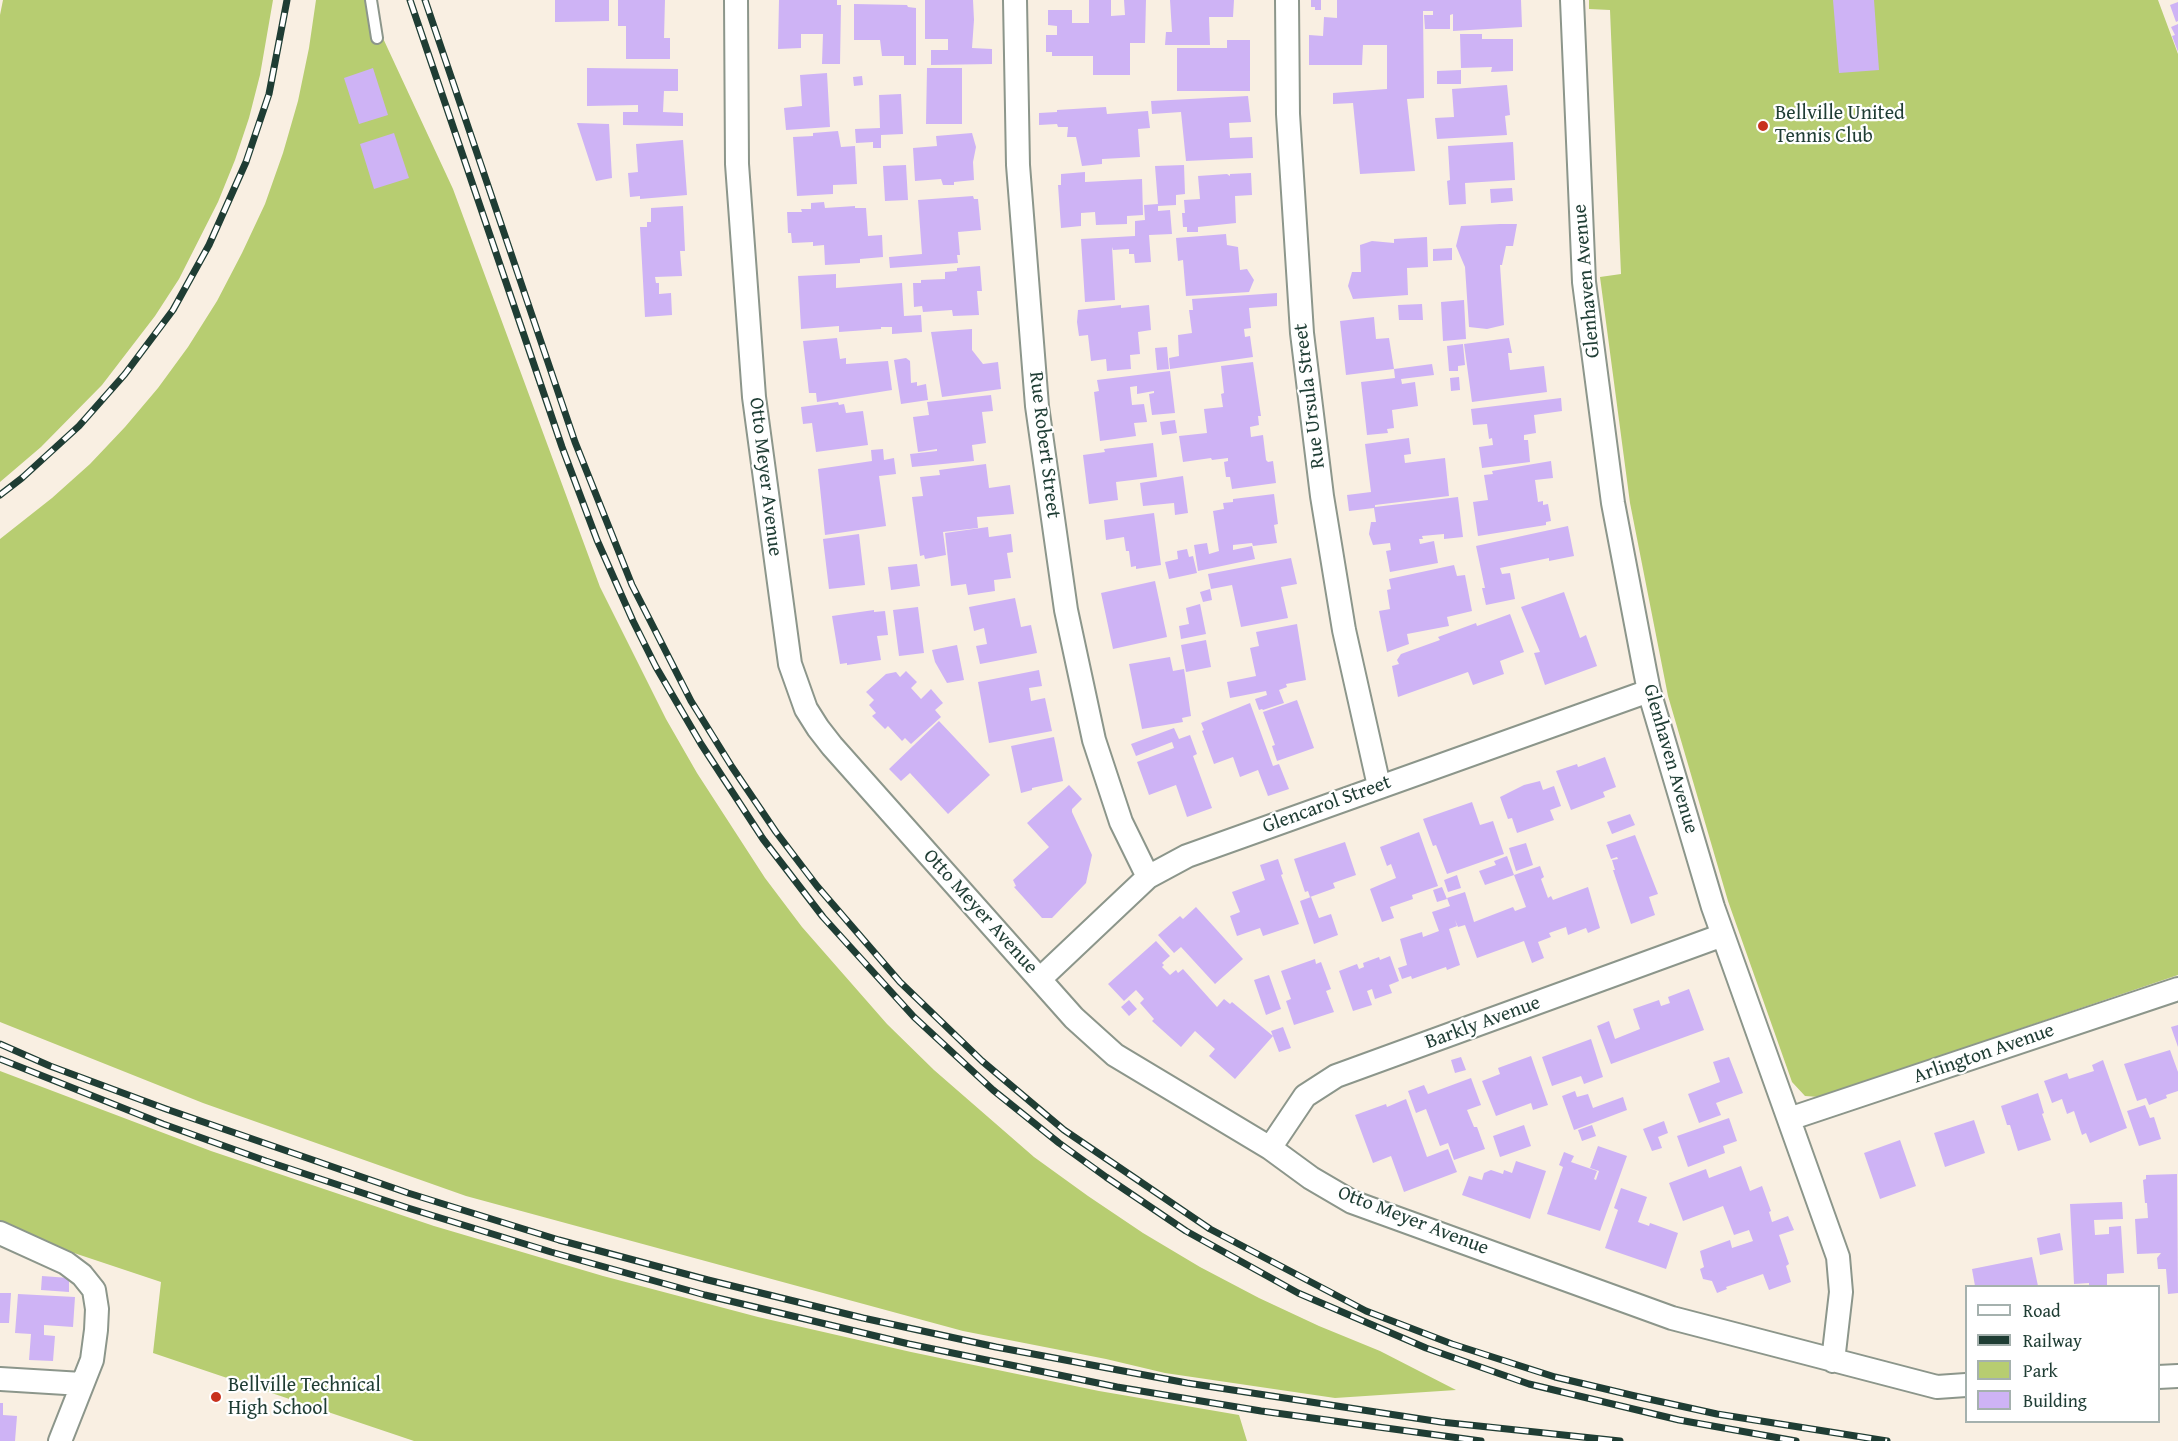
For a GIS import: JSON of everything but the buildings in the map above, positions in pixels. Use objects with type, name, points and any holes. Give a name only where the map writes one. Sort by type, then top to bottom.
[{"type":"street","name":"Otto Meyer Avenue","points":[[736,0],[737,164],[754,396],[790,664],[796,687],[806,709],[832,746],[1074,1018],[1115,1055],[1270,1148],[1311,1178],[1352,1202],[1672,1318],[1833,1361]]},
{"type":"street","name":"Rue Robert Street","points":[[1015,0],[1017,165],[1038,406],[1066,609],[1094,740],[1121,822],[1148,877]]},
{"type":"street","name":"Rue Ursula Street","points":[[1287,0],[1288,124],[1302,333],[1322,496],[1344,630],[1379,786]]},
{"type":"street","name":"Glenhaven Avenue","points":[[1572,0],[1584,282],[1613,503],[1649,691],[1723,935],[1835,1247],[1840,1267],[1841,1293],[1833,1361]]},
{"type":"street","name":"Glencarol Street","points":[[1040,979],[1148,877],[1187,856],[1649,691]]},
{"type":"street","name":"Barkly Avenue","points":[[1270,1148],[1305,1096],[1336,1076],[1723,935]]},
{"type":"street","name":"Arlington Avenue","points":[[1789,1119],[2178,988]]},
{"type":"street","points":[[0,1233],[66,1263],[82,1275],[94,1290],[96,1330],[92,1360],[60,1441]]},
{"type":"street","points":[[1833,1361],[1938,1387],[1965,1385]]},
{"type":"street","points":[[2160,1377],[2178,1376]]},
{"type":"street","points":[[0,1380],[82,1384]]},
{"type":"lane","points":[[370,0],[377,38]]},
{"type":"green space","points":[[3,0],[273,0],[260,75],[235,160],[218,202],[179,279],[155,316],[102,385],[41,447],[0,482],[0,15]]},
{"type":"green space","points":[[316,0],[371,0],[375,21],[453,189],[600,587],[666,719],[697,773],[765,878],[802,927],[887,1024],[934,1070],[1034,1157],[1088,1196],[1143,1233],[1200,1267],[1259,1298],[1380,1351],[1456,1390],[1335,1398],[1165,1373],[963,1331],[466,1196],[203,1103],[0,1022],[0,539],[90,464],[125,427],[188,347],[217,301],[265,204],[283,153],[298,101]]},
{"type":"green space","points":[[1589,0],[2158,0],[2178,54],[2178,975],[1819,1097],[1805,1096],[1792,1082],[1728,901],[1668,696],[1630,503],[1600,277],[1621,274],[1610,10],[1589,9]]},
{"type":"green space","points":[[0,1071],[211,1151],[434,1226],[603,1276],[758,1317],[1099,1391],[1239,1415],[1247,1441],[414,1441],[153,1353],[161,1282],[68,1251],[0,1223]]},
{"type":"railway","points":[[0,495],[79,426],[125,374],[173,310],[209,245],[246,162],[269,94],[287,0]]},
{"type":"railway","points":[[410,0],[562,447],[597,540],[633,621],[656,667],[701,744],[763,839],[823,917],[914,1017],[993,1090],[1106,1177],[1186,1231],[1298,1293],[1426,1348],[1529,1384],[1679,1420],[1796,1441]]},
{"type":"railway","points":[[425,0],[575,442],[632,585],[691,701],[732,767],[776,832],[817,886],[900,982],[982,1061],[1064,1130],[1210,1229],[1366,1311],[1452,1344],[1555,1377],[1717,1414],[1887,1441]]},
{"type":"railway","points":[[0,1044],[50,1066],[166,1109],[408,1193],[559,1240],[863,1318],[996,1347],[1187,1383],[1441,1422],[1620,1441]]},
{"type":"railway","points":[[0,1059],[163,1124],[266,1161],[551,1252],[705,1295],[909,1344],[1117,1387],[1261,1411],[1481,1441]]},
{"type":"place","name":"Bellville United Tennis Club","points":[[1763,126]]},
{"type":"place","name":"Bellville Technical High School","points":[[216,1397]]}]
